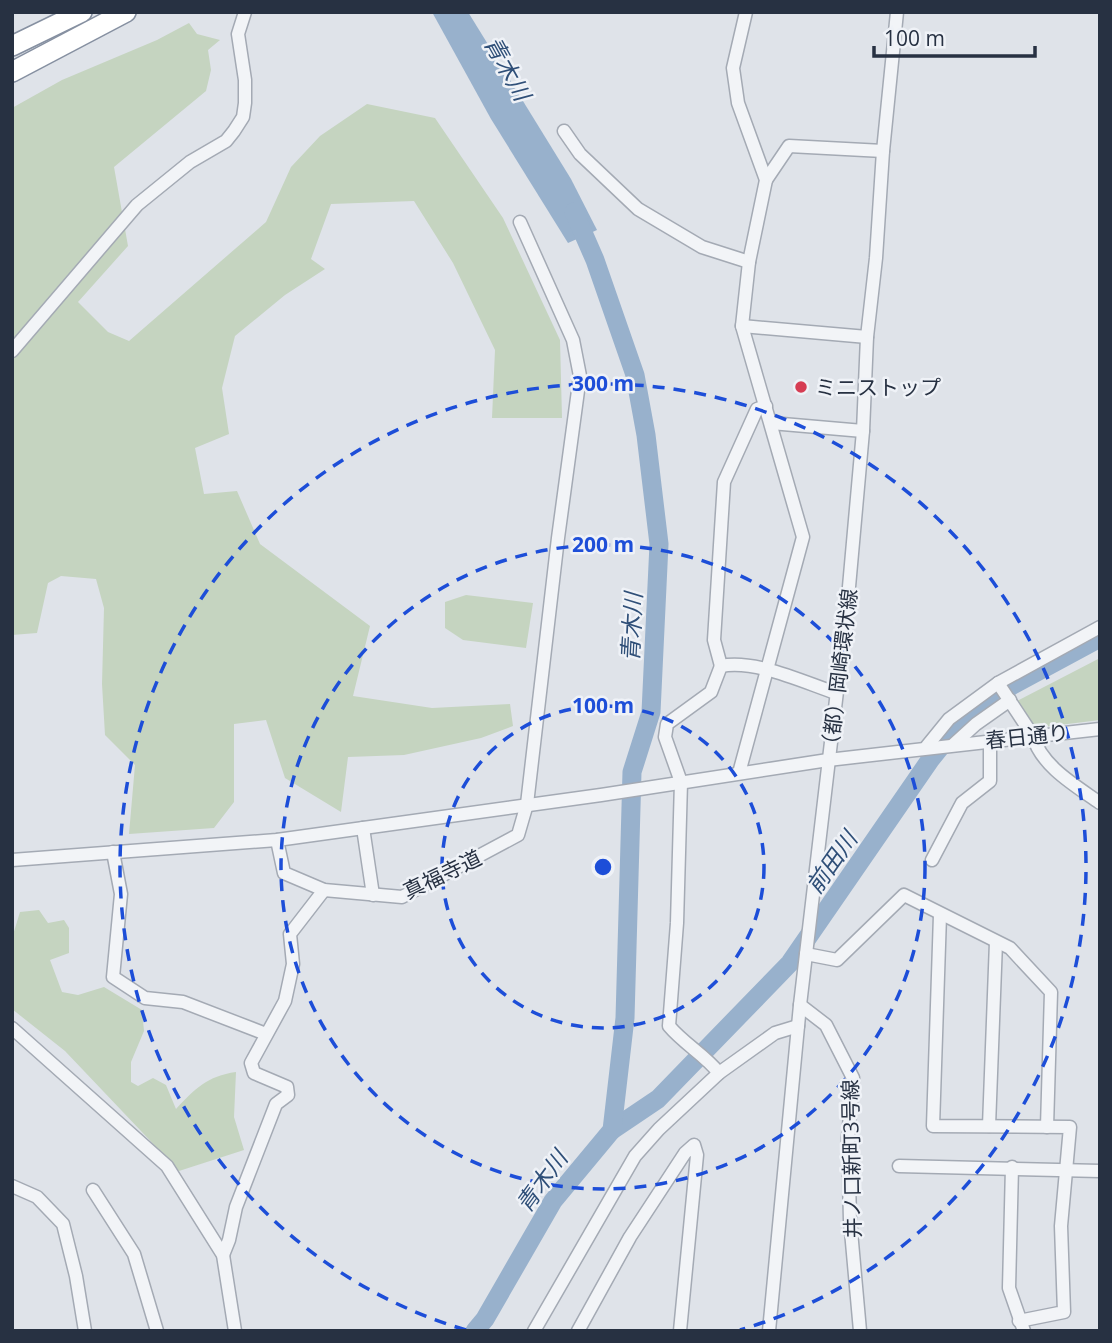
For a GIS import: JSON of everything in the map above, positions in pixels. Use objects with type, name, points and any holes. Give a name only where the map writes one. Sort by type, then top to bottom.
[{"type":"highway","points":[[12,46],[82,12]]},
{"type":"highway","points":[[12,72],[126,12]]},
{"type":"street","points":[[12,351],[137,205],[190,162],[226,141],[234,131],[243,117],[245,103],[245,80],[238,34],[245,12]]},
{"type":"street","points":[[746,12],[733,68],[738,103],[766,180]]},
{"type":"street","name":"（都）岡崎環状線","points":[[769,1331],[800,1005],[848,598],[863,431],[867,337],[897,12]]},
{"type":"street","points":[[564,131],[580,154],[638,209],[702,247],[749,262]]},
{"type":"street","points":[[739,773],[803,537],[742,326],[749,262],[766,180],[789,146],[883,151]]},
{"type":"street","name":"真福寺道","points":[[277,839],[284,873],[324,890],[402,897],[518,835],[527,804],[580,376],[573,340],[520,222]]},
{"type":"street","points":[[742,326],[867,337]]},
{"type":"street","points":[[715,1068],[682,1041],[669,1026],[677,923],[679,783],[665,737],[667,724],[711,692],[721,666],[714,640],[724,482],[757,409],[766,406]]},
{"type":"street","points":[[771,423],[863,431]]},
{"type":"street","points":[[12,860],[277,839],[927,747],[949,719],[998,683],[1100,628]]},
{"type":"street","points":[[721,666],[735,663],[766,670],[836,693]]},
{"type":"street","points":[[998,683],[1033,736],[1035,745],[1060,774],[1100,803]]},
{"type":"street","points":[[954,744],[976,724],[1010,700]]},
{"type":"street","name":"春日通り","points":[[927,747],[1100,729]]},
{"type":"street","points":[[932,860],[962,803],[990,781],[990,740]]},
{"type":"street","points":[[363,828],[373,895]]},
{"type":"street","points":[[113,852],[121,894],[113,977],[145,999],[183,1002],[266,1034]]},
{"type":"street","points":[[223,1255],[236,1207],[276,1104],[288,1095],[287,1087],[254,1073],[251,1063],[285,1001],[293,964],[290,934],[324,890]]},
{"type":"street","points":[[806,953],[837,960],[904,895],[1010,948],[1051,992],[1047,1127]]},
{"type":"street","points":[[940,915],[933,1126],[1070,1127],[1061,1226],[1064,1312],[1021,1326],[1009,1287],[1013,1167]]},
{"type":"street","points":[[989,1126],[996,942]]},
{"type":"street","name":"井ノ口新町3号線","points":[[800,1005],[826,1025],[853,1078],[848,1138],[850,1220],[860,1331]]},
{"type":"street","points":[[534,1331],[635,1156],[715,1068],[775,1033],[798,1026]]},
{"type":"street","points":[[12,1028],[167,1167],[223,1255],[235,1331]]},
{"type":"street","points":[[578,1331],[630,1237],[685,1153],[694,1145],[697,1155],[680,1331]]},
{"type":"street","points":[[899,1166],[1100,1171]]},
{"type":"street","points":[[12,1186],[37,1197],[63,1224],[76,1276],[85,1331]]},
{"type":"street","points":[[93,1190],[134,1254],[157,1331]]},
{"type":"green space","points":[[189,23],[197,34],[220,40],[208,50],[211,70],[206,91],[114,167],[128,246],[78,302],[108,332],[129,341],[266,222],[291,167],[320,136],[367,104],[435,118],[503,218],[560,340],[562,418],[492,418],[495,350],[453,263],[414,201],[331,204],[311,259],[325,269],[285,295],[235,336],[222,388],[229,434],[195,448],[204,494],[237,491],[260,544],[370,626],[353,696],[432,708],[510,704],[513,726],[481,738],[404,755],[348,757],[341,812],[285,778],[266,720],[234,724],[234,802],[214,828],[129,834],[135,765],[105,735],[102,684],[104,608],[96,579],[61,576],[48,583],[37,633],[12,635],[12,108],[62,80],[157,40]]},
{"type":"green space","points":[[466,595],[533,603],[526,648],[463,640],[445,628],[445,602]]},
{"type":"green space","points":[[1100,658],[1100,720],[1035,728],[1017,701]]},
{"type":"green space","points":[[39,910],[48,923],[64,920],[69,928],[69,953],[50,960],[62,992],[78,995],[104,987],[142,1010],[144,1031],[131,1062],[131,1082],[138,1086],[153,1078],[166,1085],[176,1109],[202,1084],[236,1072],[234,1117],[244,1150],[179,1171],[65,1051],[12,1009],[12,938],[20,912]]},
{"type":"water","points":[[432,12],[468,12],[571,179],[597,230],[568,243],[491,119]]},
{"type":"waterway","name":"青木川","points":[[475,1331],[485,1319],[553,1201],[612,1130],[625,1018],[632,772],[651,712],[659,544],[646,435],[635,375],[595,260],[574,212]]},
{"type":"waterway","name":"前田川","points":[[612,1130],[658,1099],[790,963],[930,760],[959,724],[1011,686],[1100,638]]},
{"type":"place","name":"ミニストップ","points":[[801,387]]}]
